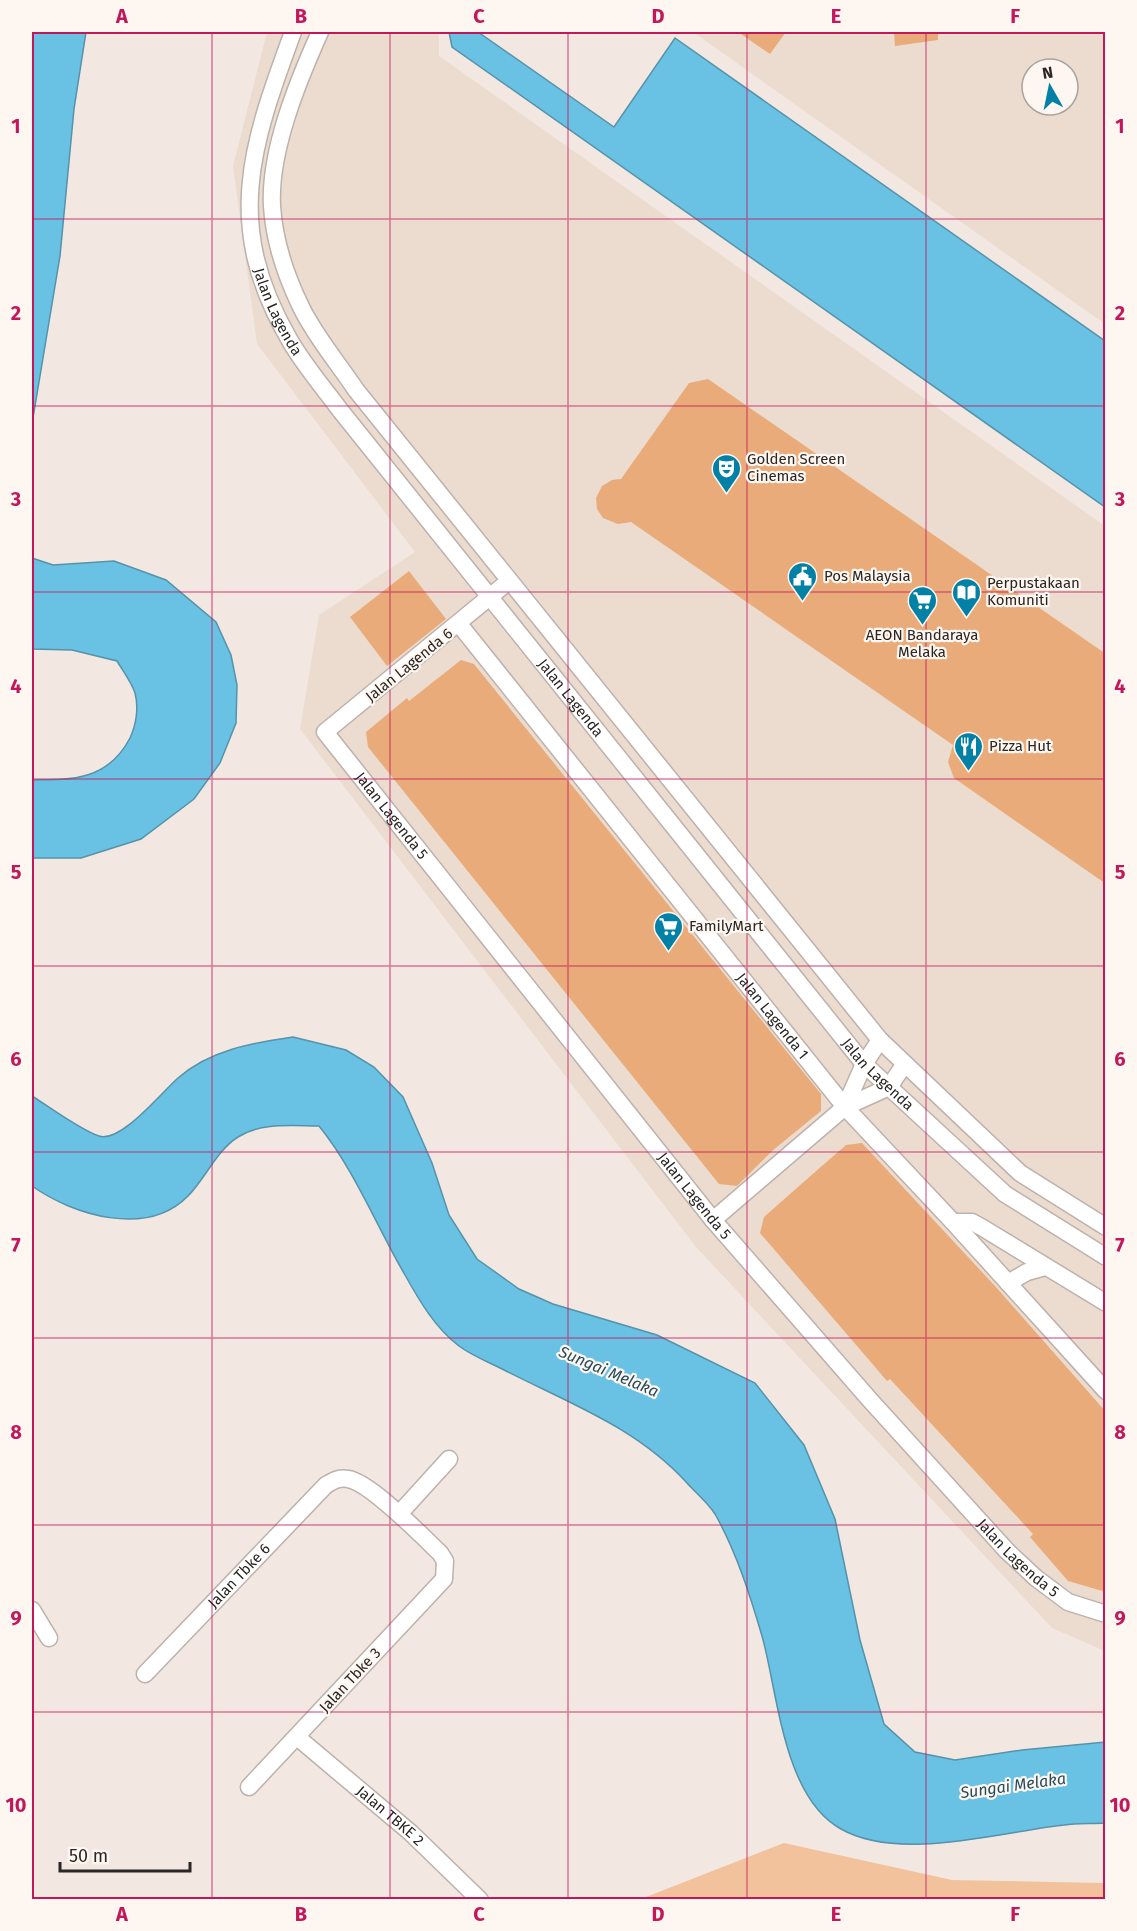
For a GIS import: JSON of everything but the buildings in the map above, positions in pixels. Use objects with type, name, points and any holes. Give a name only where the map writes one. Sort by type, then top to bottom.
[{"type":"street","name":"Jalan Lagenda","points":[[293,32],[261,122],[251,171],[249,211],[261,280],[289,341],[340,410],[864,1064],[1005,1194],[1106,1257]]},
{"type":"street","name":"Jalan Lagenda","points":[[320,32],[296,86],[274,170],[272,206],[278,244],[302,309],[356,390],[879,1040],[1020,1173],[1106,1227]]},
{"type":"street","name":"Jalan Lagenda 6","points":[[325,732],[509,581]]},
{"type":"street","name":"Jalan Lagenda 1","points":[[459,624],[845,1107],[1106,1391]]},
{"type":"street","name":"Jalan Lagenda 5","points":[[325,732],[713,1221],[870,1400],[1007,1551],[1036,1578],[1068,1602],[1106,1614]]},
{"type":"street","points":[[845,1107],[864,1064],[879,1040]]},
{"type":"street","points":[[713,1221],[845,1107],[889,1086],[904,1065]]},
{"type":"street","points":[[953,1222],[972,1222],[1106,1303]]},
{"type":"street","points":[[1008,1283],[1027,1272],[1045,1268]]},
{"type":"street","points":[[399,1514],[449,1459]]},
{"type":"street","name":"Jalan Tbke 6","points":[[146,1674],[326,1485],[335,1479],[355,1481],[399,1514]]},
{"type":"street","name":"Jalan Tbke 3","points":[[249,1787],[444,1579],[445,1561],[440,1553],[399,1514]]},
{"type":"street","points":[[32,1610],[49,1638]]},
{"type":"street","name":"Jalan TBKE 2","points":[[297,1737],[411,1833],[480,1899]]},
{"type":"shaded area","points":[[267,32],[439,32],[439,56],[1105,526],[1105,1651],[1052,1628],[696,1247],[300,729],[319,615],[415,552],[257,344],[233,166]]},
{"type":"shaded area","points":[[693,32],[1105,32],[1105,324]]},
{"type":"shaded area","points":[[784,1843],[952,1880],[1105,1883],[1105,1899],[641,1899]]},
{"type":"water","points":[[32,32],[86,32],[74,109],[60,256],[32,424]]},
{"type":"water","points":[[449,32],[478,32],[614,127],[675,38],[1105,341],[1105,507],[452,47]]},
{"type":"water","points":[[32,558],[53,565],[114,561],[166,580],[216,622],[231,655],[237,685],[236,723],[220,763],[194,799],[141,839],[81,858],[32,858],[32,780],[75,778],[100,770],[121,752],[130,738],[137,705],[132,685],[117,661],[72,650],[32,649]]},
{"type":"water","name":"Sungai Melaka","points":[[293,1037],[346,1050],[374,1067],[403,1097],[432,1163],[449,1215],[477,1259],[519,1289],[553,1304],[657,1335],[755,1383],[804,1445],[835,1519],[860,1640],[884,1724],[915,1752],[955,1760],[1022,1750],[1105,1742],[1105,1823],[1069,1824],[981,1838],[920,1844],[865,1839],[841,1829],[822,1814],[806,1793],[795,1769],[786,1742],[768,1659],[753,1605],[730,1543],[715,1514],[668,1464],[625,1432],[579,1406],[464,1350],[450,1339],[428,1313],[416,1294],[354,1179],[319,1126],[267,1127],[247,1132],[224,1149],[188,1196],[171,1209],[152,1216],[131,1219],[110,1218],[89,1213],[68,1206],[32,1186],[32,1096],[84,1129],[99,1136],[108,1136],[129,1125],[190,1068],[232,1049]]},
{"type":"place","name":"Golden Screen Cinemas","points":[[726,494]]},
{"type":"place","name":"Pos Malaysia","points":[[803,602]]},
{"type":"place","name":"Perpustakaan Komuniti","points":[[966,618]]},
{"type":"place","name":"AEON Bandaraya Melaka","points":[[922,626]]},
{"type":"place","name":"Pizza Hut","points":[[968,772]]},
{"type":"place","name":"FamilyMart","points":[[668,952]]}]
